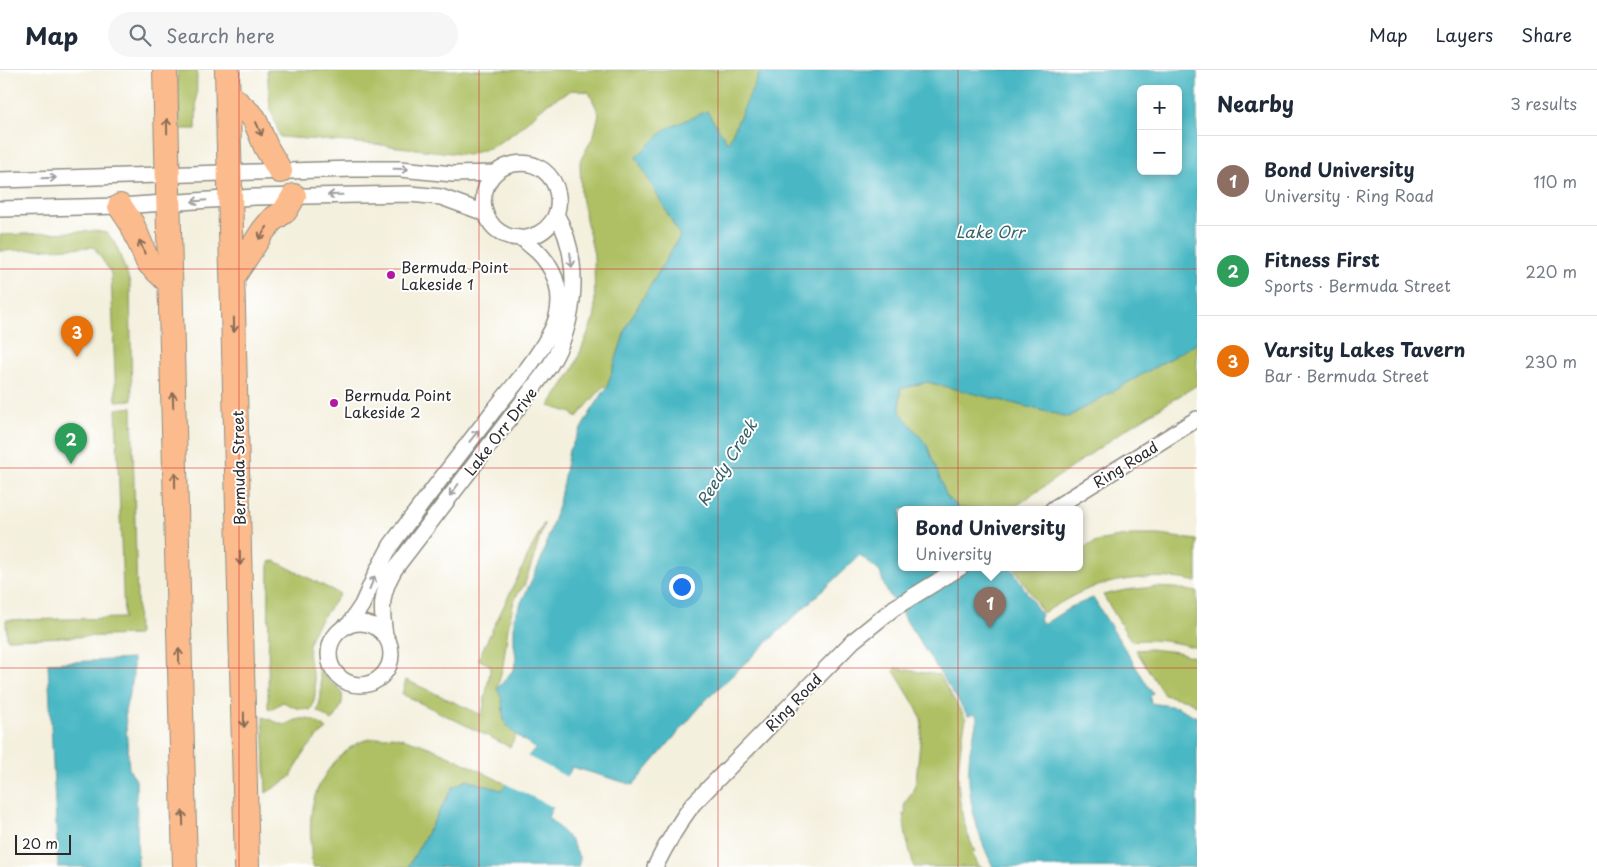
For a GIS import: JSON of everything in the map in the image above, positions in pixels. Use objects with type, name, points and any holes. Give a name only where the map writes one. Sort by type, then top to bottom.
[{"type":"main road","points":[[165,70],[184,867]]},
{"type":"main road","name":"Bermuda Street","points":[[227,70],[247,867]]},
{"type":"main road","points":[[228,94],[254,118],[266,147],[280,171]]},
{"type":"main road","points":[[233,277],[268,224],[285,211],[294,196]]},
{"type":"main road","points":[[120,206],[132,224],[148,262],[170,283]]},
{"type":"street","points":[[525,163],[535,166],[545,172],[557,190],[559,202],[551,224],[543,232],[532,237],[522,239],[510,237],[499,232],[490,223],[485,213],[483,202],[488,182],[494,173],[504,167],[525,163]]},
{"type":"street","points":[[0,180],[400,169],[453,174],[494,173]]},
{"type":"street","points":[[0,209],[168,204],[231,198],[430,195],[452,200],[485,213]]},
{"type":"street","name":"Lake Orr Drive","points":[[385,635],[381,610],[382,601],[394,570],[550,367],[562,344],[571,310],[573,292],[565,229],[556,214]]},
{"type":"street","name":"Lake Orr Drive","points":[[348,626],[362,605],[391,544],[550,335],[558,311],[559,301],[555,281],[550,266],[544,258],[522,239]]},
{"type":"street","name":"Ring Road","points":[[1058,506],[1197,419]]},
{"type":"street","name":"Ring Road","points":[[655,867],[666,844],[693,804],[853,641],[894,608],[954,571]]},
{"type":"street","points":[[354,624],[368,624],[374,626],[385,635],[390,644],[390,663],[386,672],[379,679],[364,684],[356,684],[348,682],[333,668],[330,659],[330,649],[333,639],[340,631],[354,624]]},
{"type":"green space","points":[[177,70],[197,70],[196,129],[181,129]]},
{"type":"green space","points":[[267,70],[761,70],[728,143],[680,236],[627,325],[607,387],[604,386],[576,418],[572,413],[549,406],[574,368],[595,315],[594,255],[581,197],[580,161],[594,135],[599,114],[589,92],[572,90],[548,103],[514,133],[492,147],[468,155],[373,144],[280,137],[270,107]]},
{"type":"green space","points":[[95,231],[107,233],[116,244],[130,283],[132,400],[116,401],[111,273],[94,247],[0,251],[0,235]]},
{"type":"green space","points":[[1197,343],[1197,385],[1129,427],[1016,506],[957,506],[947,497],[900,413],[900,389],[927,382],[1068,417]]},
{"type":"green space","points":[[132,407],[138,635],[7,639],[6,620],[124,618],[116,409]]},
{"type":"green space","points":[[544,523],[524,586],[514,601],[503,666],[497,689],[502,696],[504,721],[516,735],[510,747],[402,694],[406,680],[482,715],[491,666],[478,659]]},
{"type":"green space","points":[[1131,535],[1159,535],[1197,540],[1197,582],[1157,577],[1117,581],[1085,590],[1043,613],[1017,571],[1083,571],[1083,547],[1102,540]]},
{"type":"green space","points":[[275,561],[340,594],[319,623],[310,640],[309,659],[315,689],[311,710],[296,708],[283,702],[271,709],[268,708],[269,562]]},
{"type":"green space","points":[[1154,587],[1197,592],[1197,648],[1164,641],[1131,641],[1103,595],[1125,590]]},
{"type":"green space","points":[[1150,649],[1178,652],[1197,658],[1196,705],[1187,700],[1164,695],[1136,650]]},
{"type":"green space","points":[[317,666],[320,666],[328,680],[341,691],[340,709],[332,721],[317,711],[321,689]]},
{"type":"green space","points":[[895,668],[939,675],[966,719],[958,770],[960,802],[963,819],[975,852],[972,853],[979,866],[982,867],[914,867],[906,837],[903,814],[906,814],[904,806],[914,788],[916,780],[922,725],[916,707],[894,671]]},
{"type":"green space","points":[[263,717],[284,725],[296,720],[306,719],[327,729],[317,737],[303,754],[291,777],[266,793]]},
{"type":"green space","points":[[392,736],[436,750],[506,784],[501,790],[467,780],[453,787],[408,867],[312,867],[311,815],[314,799],[322,780],[334,762],[350,748],[366,740]]},
{"type":"water","name":"Lake Orr","points":[[761,70],[1197,70],[1197,343],[1068,417],[927,382],[900,389],[900,412],[927,445],[947,497],[957,506],[898,506],[898,571],[1014,571],[1041,615],[1039,620],[1044,624],[1071,607],[1093,598],[1153,694],[1150,697],[1151,703],[1177,707],[1197,717],[1197,867],[993,867],[976,825],[970,796],[970,751],[977,716],[974,714],[968,716],[885,588],[880,572],[860,555],[706,700],[633,785],[572,767],[548,817],[570,839],[580,859],[578,867],[408,867],[453,787],[467,780],[501,790],[535,748],[517,736],[506,724],[501,697],[497,689],[514,669],[516,657],[514,618],[541,560],[559,503],[569,450],[607,387],[627,325],[680,236],[636,157],[666,129],[707,111],[728,143]]},
{"type":"water","points":[[133,659],[133,678],[125,711],[129,769],[136,780],[138,867],[58,867],[48,663]]},
{"type":"pier","points":[[527,756],[569,778],[555,808],[504,783]]},
{"type":"place","name":"Bermuda Point Lakeside 1","points":[[391,275]]},
{"type":"place","name":"Varsity Lakes Tavern","points":[[77,357]]},
{"type":"place","name":"Bermuda Point Lakeside 2","points":[[334,403]]},
{"type":"place","name":"Fitness First","points":[[71,464]]},
{"type":"place","name":"Bond University","points":[[990,628]]},
{"type":"water label","name":"Reedy Creek","points":[[726,462]]}]
